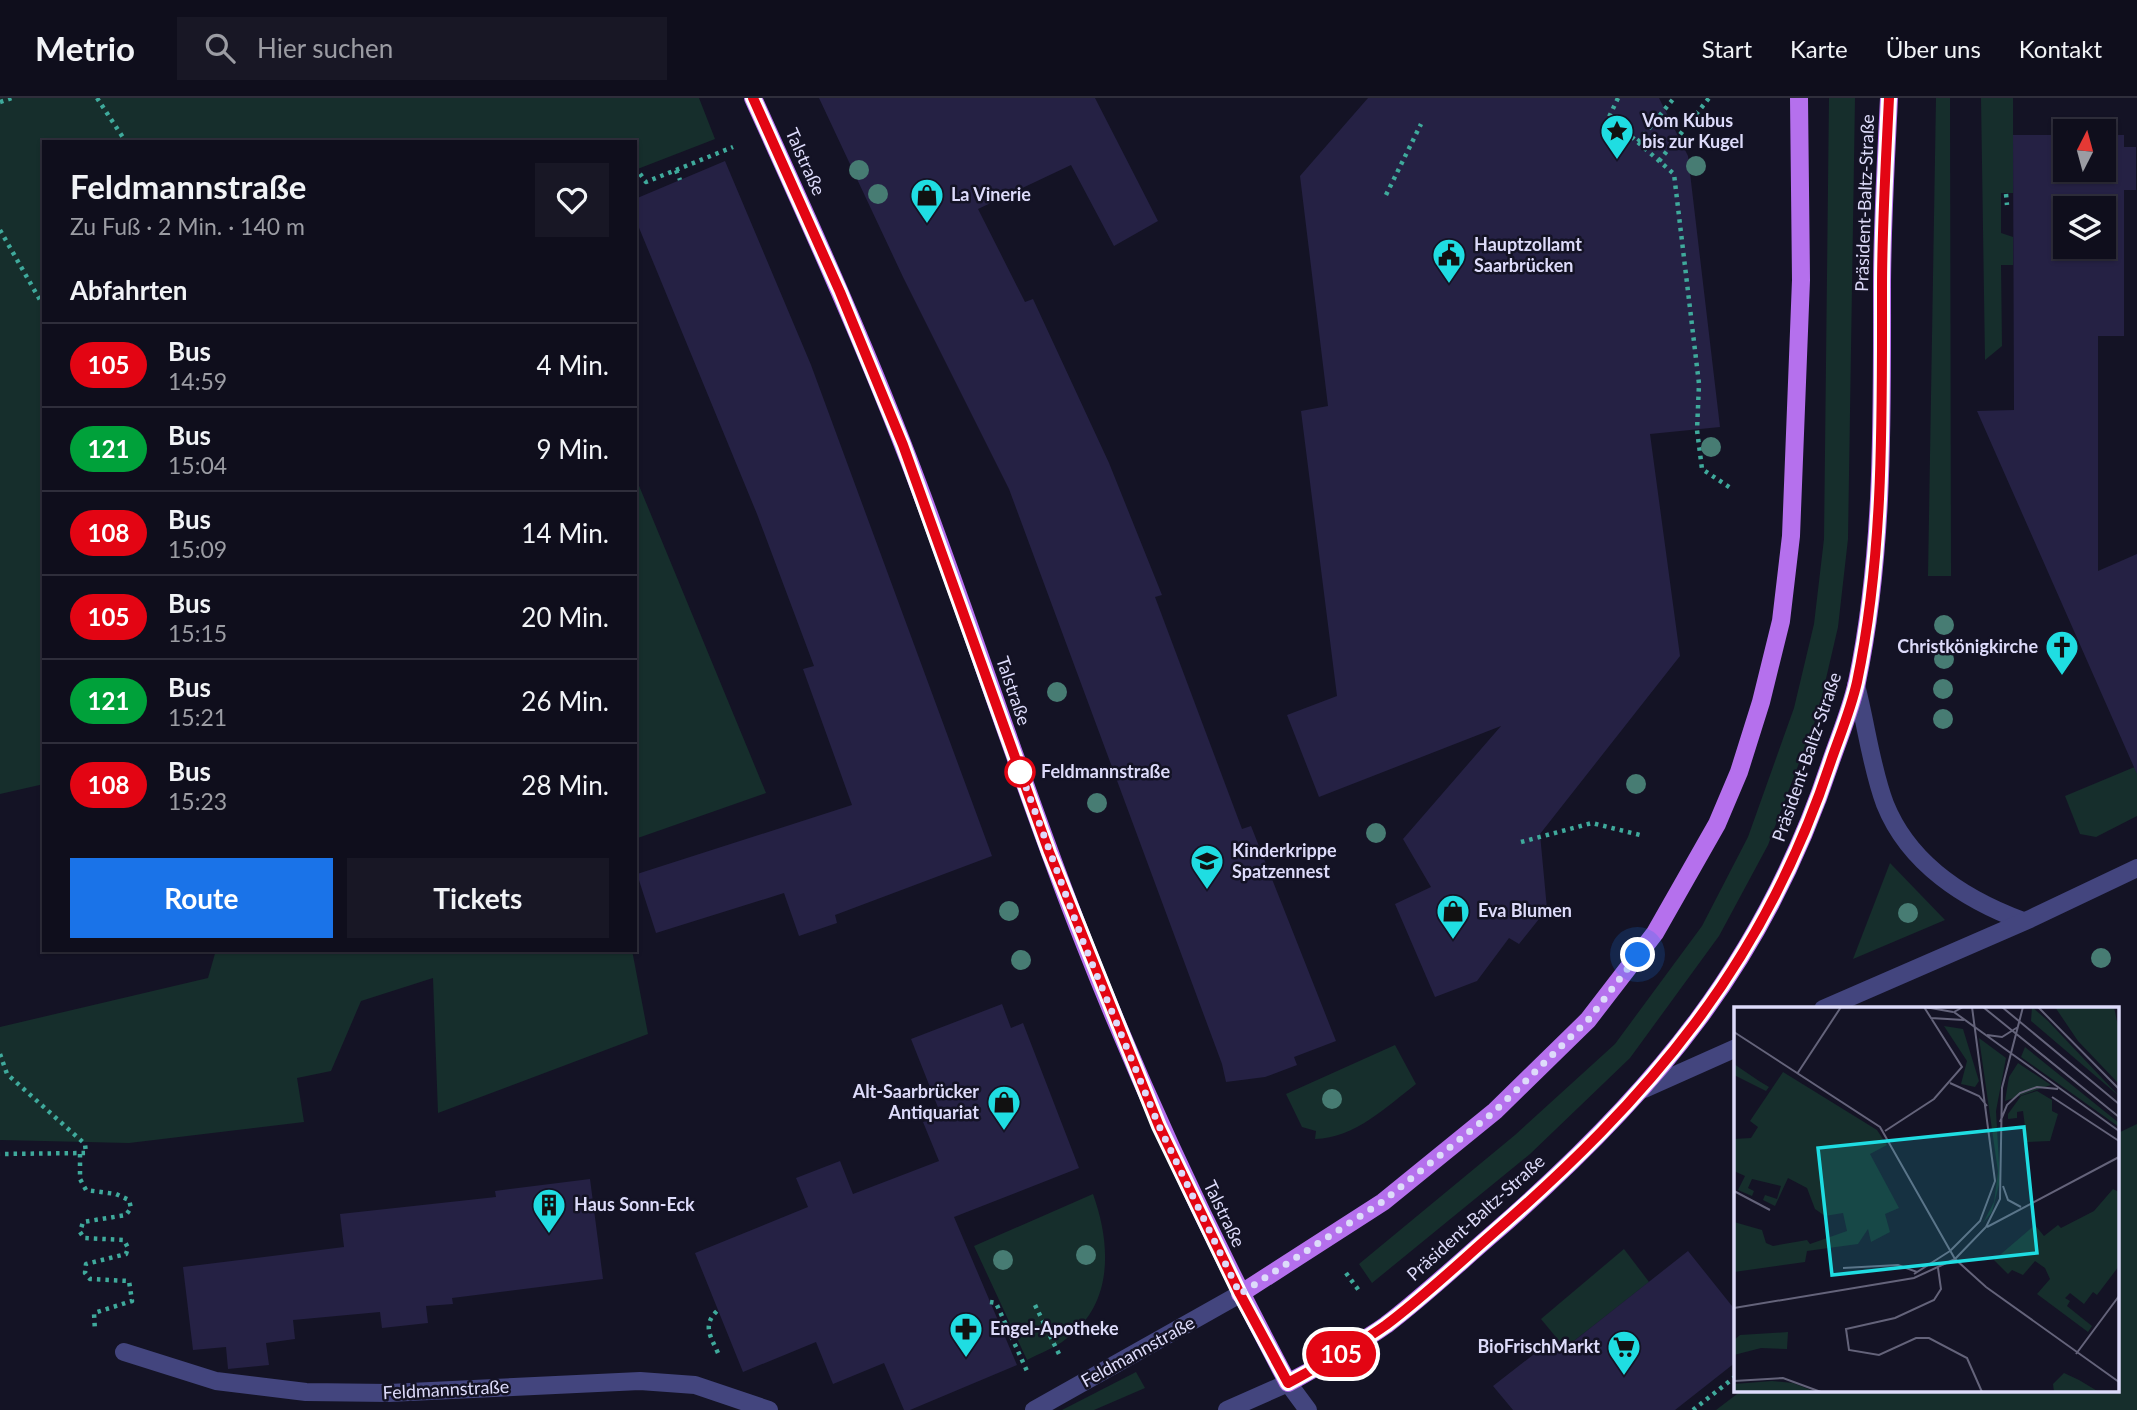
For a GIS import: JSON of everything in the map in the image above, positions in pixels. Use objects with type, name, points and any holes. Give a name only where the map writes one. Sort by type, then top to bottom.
[{"type":"main road","name":"Talstraße","points":[[753,98],[840,292],[903,445],[1084,944],[1169,1149],[1240,1294],[1288,1383]]},
{"type":"main road","points":[[1240,1294],[1382,1202],[1495,1111],[1588,1020],[1655,933],[1717,824],[1739,772],[1782,621],[1791,536],[1801,280],[1799,98]]},
{"type":"main road","name":"Präsident-Baltz-Straße","points":[[1288,1383],[1367,1337],[1422,1295],[1534,1198],[1644,1089],[1696,1026],[1748,949],[1812,819],[1856,684],[1870,597],[1880,478],[1889,98]]},
{"type":"street","points":[[1856,684],[1884,802],[1900,832],[1924,861],[1959,892],[1989,909],[2024,921]]},
{"type":"street","points":[[1828,1007],[2137,868]]},
{"type":"street","points":[[1644,1089],[1734,1049]]},
{"type":"street","name":"Feldmannstraße","points":[[1034,1410],[1240,1294]]},
{"type":"street","name":"Feldmannstraße","points":[[124,1352],[216,1381],[306,1392],[389,1393],[640,1381],[695,1385],[769,1410]]},
{"type":"street","points":[[1227,1410],[1288,1383],[1307,1410]]},
{"type":"path","points":[[0,102],[12,98]]},
{"type":"path","points":[[97,98],[125,140]]},
{"type":"path","points":[[1618,98],[1609,117],[1674,174],[1699,384],[1697,430],[1702,469],[1732,489]]},
{"type":"path","points":[[1638,142],[1674,98]]},
{"type":"path","points":[[1659,160],[1710,98]]},
{"type":"path","points":[[1386,195],[1421,124]]},
{"type":"path","points":[[637,170],[646,182],[720,152]]},
{"type":"path","points":[[676,170],[680,180]]},
{"type":"path","points":[[2007,194],[2007,205]]},
{"type":"path","points":[[0,230],[42,304]]},
{"type":"path","points":[[1521,842],[1592,823],[1640,835]]},
{"type":"path","points":[[0,1054],[7,1074],[85,1144],[86,1153],[0,1154]]},
{"type":"path","points":[[80,1154],[80,1179],[86,1190],[116,1194],[129,1200],[131,1208],[126,1215],[115,1219],[83,1222],[80,1232],[84,1238],[124,1240],[128,1248],[126,1254],[86,1264],[85,1273],[90,1279],[129,1281],[132,1301],[94,1312],[94,1325]]},
{"type":"path","points":[[1346,1273],[1360,1292]]},
{"type":"path","points":[[990,1303],[996,1303],[1027,1371]]},
{"type":"path","points":[[1035,1306],[1060,1355]]},
{"type":"path","points":[[718,1310],[709,1318],[707,1325],[721,1361]]},
{"type":"path","points":[[1693,1410],[1734,1378]]},
{"type":"green space","points":[[0,98],[699,98],[715,139],[637,169],[637,140],[42,140],[42,784],[0,794]]},
{"type":"green space","points":[[1829,98],[1855,98],[1848,539],[1838,627],[1818,713],[1768,845],[1719,936],[1630,1058],[1530,1154],[1372,1283],[1359,1264],[1515,1135],[1615,1044],[1702,926],[1748,837],[1794,708],[1814,624],[1824,539]]},
{"type":"green space","points":[[1936,98],[1950,98],[1951,576],[1928,576]]},
{"type":"green space","points":[[1981,98],[2013,98],[2013,193],[2001,193],[2001,233],[2013,237],[2013,265],[2001,265],[2002,346],[1985,360]]},
{"type":"green space","points":[[637,481],[766,793],[637,838]]},
{"type":"green space","points":[[2137,766],[2137,816],[2096,837],[2080,834],[2065,796]]},
{"type":"green space","points":[[1890,863],[1945,920],[1853,959]]},
{"type":"green space","points":[[215,952],[632,952],[648,1034],[438,1113],[433,978],[361,1001],[331,1071],[297,1078],[304,1122],[129,1143],[0,1140],[0,1027],[208,978]]},
{"type":"green space","points":[[1395,1045],[1416,1084],[1369,1120],[1343,1133],[1315,1139],[1316,1131],[1302,1127],[1286,1094]]},
{"type":"green space","points":[[2137,1124],[2137,1410],[1716,1410],[1740,1392],[2120,1392],[2120,1132]]},
{"type":"green space","points":[[1093,1194],[1105,1253],[1100,1291],[1093,1309],[1082,1325],[1062,1342],[1027,1360],[974,1246]]},
{"type":"green space","points":[[1624,1249],[1649,1282],[1565,1348],[1541,1319]]},
{"type":"green space","points":[[1136,1372],[1145,1388],[1094,1410],[1062,1410]]},
{"type":"building","points":[[819,98],[1095,98],[1158,221],[1114,246],[1071,165],[978,209],[1025,302],[1033,299],[1109,463],[1162,595],[1155,597],[1242,829],[1251,826],[1336,1041],[1294,1057],[1297,1065],[1265,1077],[1226,1082],[1222,1064],[1009,489],[903,277]]},
{"type":"building","points":[[1368,98],[1659,98],[1688,156],[1720,427],[1650,434],[1680,656],[1540,834],[1547,909],[1519,944],[1509,938],[1477,981],[1435,997],[1395,904],[1431,887],[1403,839],[1501,726],[1319,797],[1287,715],[1337,696],[1301,411],[1328,406],[1300,176]]},
{"type":"building","points":[[2013,135],[2053,135],[2053,182],[2116,182],[2116,135],[2124,135],[2124,147],[2136,147],[2136,190],[2124,190],[2124,336],[2098,336],[2098,571],[2137,554],[2137,774],[1977,411],[2014,410]]},
{"type":"building","points":[[725,161],[811,365],[992,856],[835,915],[837,923],[799,936],[784,893],[656,933],[637,874],[852,805],[803,669],[814,666],[757,514],[637,223],[637,198]]},
{"type":"building","points":[[1002,1004],[1011,1028],[1023,1023],[1079,1168],[954,1217],[1017,1365],[910,1410],[904,1410],[884,1363],[833,1384],[816,1342],[743,1372],[695,1253],[808,1207],[796,1178],[840,1161],[853,1194],[939,1161],[923,1122],[941,1115],[911,1039]]},
{"type":"building","points":[[590,1179],[603,1279],[452,1298],[453,1304],[426,1306],[428,1323],[382,1328],[380,1312],[293,1320],[295,1339],[266,1343],[269,1365],[228,1369],[226,1347],[193,1350],[183,1267],[344,1247],[340,1214],[496,1197],[495,1191]]},
{"type":"building","points":[[1688,1251],[1734,1308],[1734,1364],[1675,1410],[1513,1410],[1493,1386],[1556,1337],[1565,1348]]},
{"type":"bus line","name":"105","points":[[753,98],[840,292],[903,445],[1049,852],[1159,1126],[1240,1294],[1288,1383],[1386,1325],[1534,1198],[1644,1089],[1696,1026],[1748,949],[1795,859],[1812,819],[1856,684],[1870,597],[1883,423],[1882,284],[1889,98]]},
{"type":"place","name":"Vom Kubus bis zur Kugel","points":[[1617,161]]},
{"type":"place","name":"La Vinerie","points":[[927,225]]},
{"type":"place","name":"Hauptzollamt Saarbrücken","points":[[1449,285]]},
{"type":"place","name":"Christkönigkirche","points":[[2062,677]]},
{"type":"place","name":"Feldmannstraße","points":[[1020,772]]},
{"type":"place","name":"Kinderkrippe Spatzennest","points":[[1207,891]]},
{"type":"place","name":"Eva Blumen","points":[[1453,941]]},
{"type":"place","name":"Alt-Saarbrücker Antiquariat","points":[[1004,1132]]},
{"type":"place","name":"Haus Sonn-Eck","points":[[549,1235]]},
{"type":"place","name":"Engel-Apotheke","points":[[966,1359]]},
{"type":"place","name":"BioFrischMarkt","points":[[1624,1377]]},
{"type":"route","points":[[1020,772],[1019,768],[1084,944],[1159,1126],[1240,1294],[1382,1202],[1495,1111],[1588,1020],[1638,955]]}]
